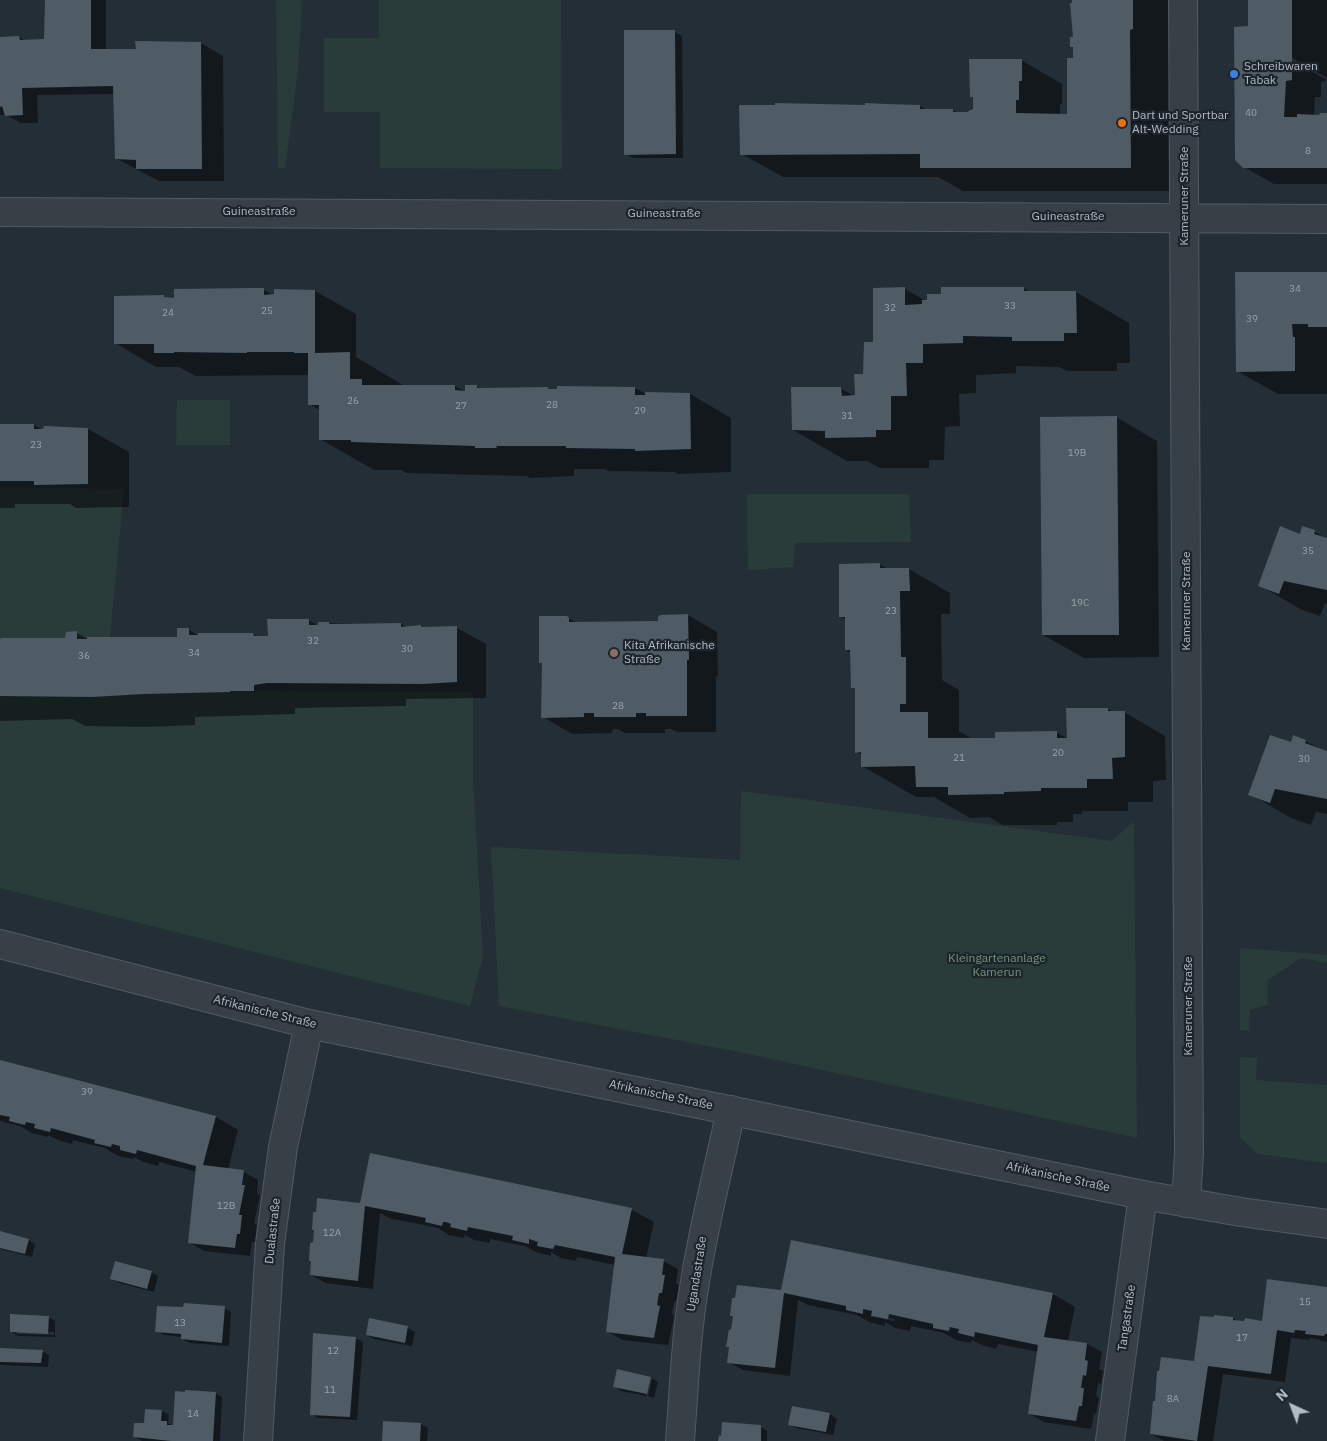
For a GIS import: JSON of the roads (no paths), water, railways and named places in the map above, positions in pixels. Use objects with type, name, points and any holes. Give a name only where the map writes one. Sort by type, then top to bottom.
[{"type":"street","name":"Kameruner Straße","points":[[1183,0],[1189,1153],[1186,1203]]},
{"type":"street","name":"Guineastraße","points":[[0,212],[157,211],[1327,219]]},
{"type":"street","name":"Afrikanische Straße","points":[[0,944],[309,1024],[1144,1195],[1327,1224]]},
{"type":"street","name":"Dualastraße","points":[[258,1441],[270,1244],[283,1147],[309,1024]]},
{"type":"street","name":"Ugandastraße","points":[[680,1441],[687,1344],[694,1283],[731,1110]]},
{"type":"street","name":"Tangastraße","points":[[1110,1441],[1144,1195]]},
{"type":"place","name":"Schreibwaren Tabak","points":[[1234,74]]},
{"type":"place","name":"Dart und Sportbar Alt-Wedding","points":[[1122,123]]},
{"type":"place","name":"Kita Afrikanische Straße","points":[[614,653]]},
{"type":"park label","name":"Kleingartenanlage Kamerun","points":[[997,966]]}]
